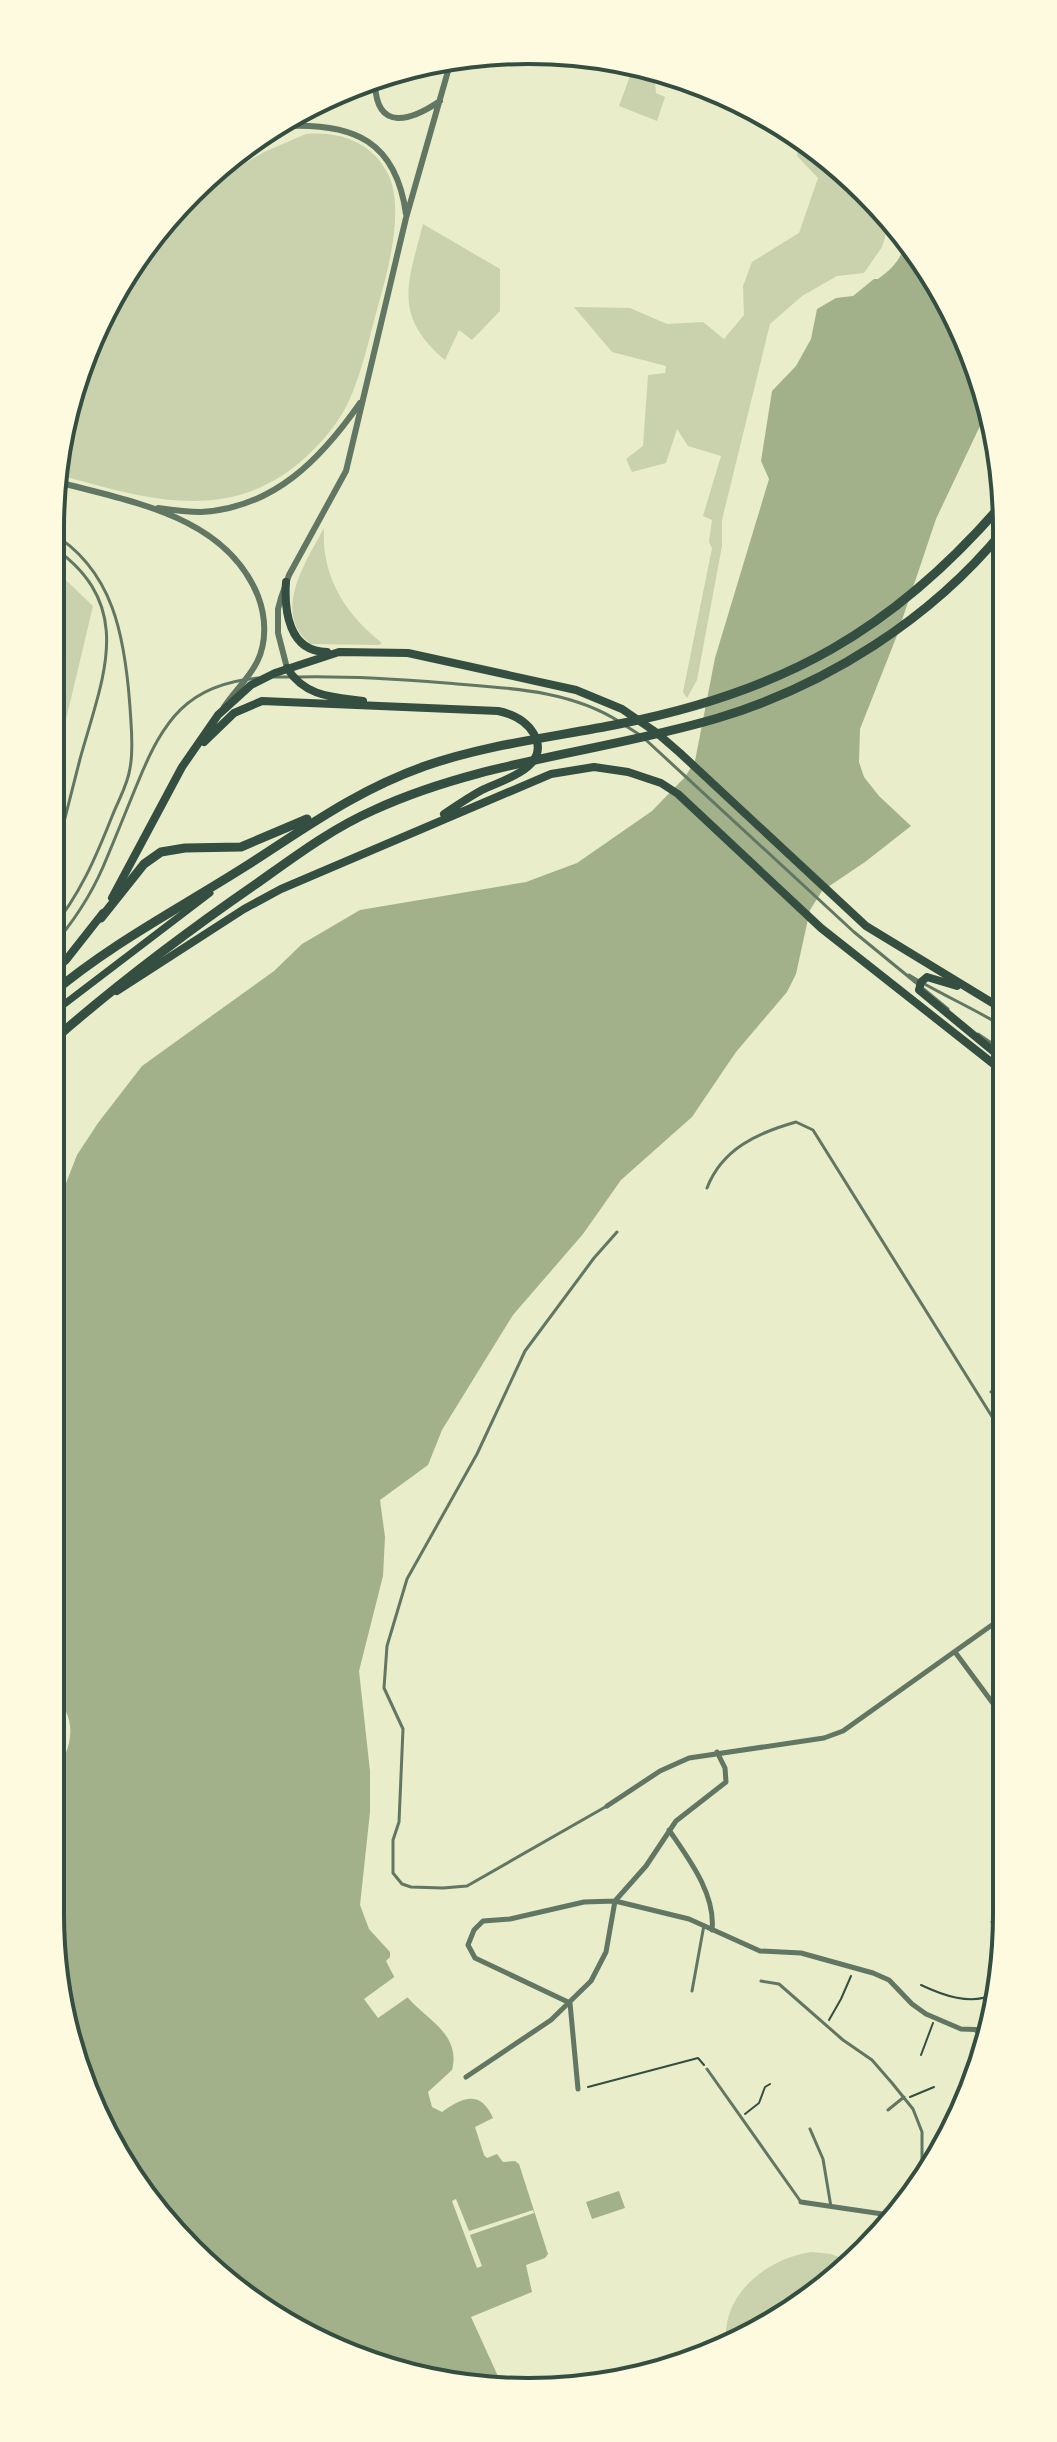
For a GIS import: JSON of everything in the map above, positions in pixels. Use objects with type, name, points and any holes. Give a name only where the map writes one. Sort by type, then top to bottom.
[{"type":"highway","points":[[64,962],[144,864],[161,852],[185,848],[227,849],[250,844],[400,776],[475,750],[661,715],[736,693],[788,672],[834,649],[903,603],[960,551],[993,515]]},
{"type":"highway","points":[[64,1032],[184,934],[301,851],[375,809],[453,779],[716,718],[795,689],[843,664],[913,617],[939,597],[993,541]]},
{"type":"highway","points":[[286,582],[287,615],[298,639],[314,650],[408,653],[576,690],[631,715],[680,753],[878,935],[993,1003]]},
{"type":"highway","points":[[101,918],[160,808],[218,715],[242,692],[266,678],[290,672],[339,652]]},
{"type":"highway","points":[[290,672],[307,689],[319,694],[393,706]]},
{"type":"highway","points":[[192,755],[234,713],[252,703],[271,700],[332,706],[393,706],[512,714],[529,727],[537,741],[536,755],[526,769],[478,792],[423,827]]},
{"type":"highway","points":[[103,1000],[262,899],[551,774],[580,767],[604,768],[646,777],[678,794],[821,928],[993,1064]]},
{"type":"highway","points":[[64,984],[155,920],[332,809]]},
{"type":"highway","points":[[980,995],[932,977],[923,978],[920,983],[923,995],[993,1051]]},
{"type":"main road","points":[[64,1004],[247,865]]},
{"type":"street","points":[[290,672],[282,654],[278,609],[286,582],[346,471],[406,218],[448,71]]},
{"type":"street","points":[[376,90],[380,107],[400,119],[416,116],[440,101]]},
{"type":"street","points":[[295,126],[341,128],[374,146],[388,160],[398,177],[406,218]]},
{"type":"street","points":[[151,508],[215,511],[236,507],[277,490],[327,448],[362,400]]},
{"type":"street","points":[[66,484],[151,508],[202,529],[239,564],[251,582],[261,605],[264,630],[257,662],[218,715]]},
{"type":"street","points":[[607,1806],[677,1763],[717,1752],[824,1738],[843,1731],[993,1624]]},
{"type":"street","points":[[955,1652],[993,1703]]},
{"type":"street","points":[[466,2077],[551,2020],[591,1981],[603,1962],[615,1901],[646,1866],[669,1830],[686,1812],[726,1782],[727,1775],[717,1752]]},
{"type":"street","points":[[669,1830],[701,1883],[712,1911],[712,1930]]},
{"type":"street","points":[[570,2003],[475,1958],[468,1945],[480,1923],[584,1902],[615,1901],[689,1919],[760,1951],[795,1952],[853,1967],[889,1980],[912,2004],[935,2018],[975,2031]]},
{"type":"street","points":[[570,2003],[578,2089]]},
{"type":"street","points":[[801,2202],[880,2214]]},
{"type":"lane","points":[[64,541],[89,563],[112,603],[125,658],[131,759],[127,781],[87,878],[64,913]]},
{"type":"lane","points":[[64,557],[81,571],[100,605],[108,637],[101,686],[64,825]]},
{"type":"lane","points":[[290,672],[510,688],[581,702],[615,718],[653,746],[854,932],[899,969],[993,1020]]},
{"type":"lane","points":[[64,929],[90,893],[164,727],[179,709],[201,694],[224,684],[266,678]]},
{"type":"lane","points":[[920,983],[961,1022],[993,1044]]},
{"type":"lane","points":[[707,1188],[717,1165],[741,1145],[796,1122],[813,1130],[993,1418]]},
{"type":"lane","points":[[607,1806],[467,1886],[443,1888],[402,1884],[391,1865],[393,1840],[399,1822],[403,1729],[384,1688],[387,1646],[407,1579],[477,1454],[525,1351],[617,1232]]},
{"type":"lane","points":[[692,1991],[704,1925]]},
{"type":"lane","points":[[761,1981],[779,1984],[843,2040],[872,2060],[904,2098],[922,2132],[922,2161]]},
{"type":"lane","points":[[707,2069],[801,2202]]},
{"type":"lane","points":[[888,2110],[904,2098]]},
{"type":"lane","points":[[810,2129],[823,2159],[831,2207]]},
{"type":"path","points":[[826,2024],[841,1999],[853,1967]]},
{"type":"path","points":[[921,1985],[948,1997],[985,1998]]},
{"type":"path","points":[[921,2055],[935,2018]]},
{"type":"path","points":[[588,2087],[698,2058]]},
{"type":"path","points":[[741,2117],[759,2103],[765,2087],[770,2084]]},
{"type":"path","points":[[904,2098],[934,2087]]},
{"type":"shaded area","points":[[630,76],[655,82],[656,93],[665,97],[657,121],[619,106]]},
{"type":"shaded area","points":[[306,134],[342,137],[364,146],[373,154],[388,174],[393,188],[395,221],[390,258],[365,356],[343,412],[306,457],[277,479],[248,492],[218,499],[187,501],[124,492],[67,477],[73,438],[89,379],[126,296],[160,246],[200,200],[233,170],[264,152]]},
{"type":"shaded area","points":[[797,150],[835,179],[886,233],[882,247],[864,273],[837,276],[802,296],[770,324],[722,520],[722,546],[697,680],[687,698],[683,692],[712,548],[709,542],[712,520],[703,516],[721,456],[688,446],[677,429],[666,463],[632,472],[626,459],[643,446],[648,375],[665,373],[666,366],[612,352],[574,307],[630,308],[667,324],[703,322],[724,339],[744,315],[743,286],[752,262],[799,233],[818,178],[797,156]]},
{"type":"shaded area","points":[[423,224],[500,269],[500,311],[472,340],[459,330],[445,360],[417,328],[408,297]]},
{"type":"shaded area","points":[[902,252],[945,323],[968,379],[981,424],[936,519],[896,638],[860,729],[859,762],[864,777],[911,826],[822,891],[810,910],[796,974],[787,992],[736,1052],[692,1117],[621,1180],[583,1234],[513,1315],[442,1430],[428,1465],[380,1500],[385,1537],[383,1576],[359,1671],[370,1771],[370,1812],[360,1905],[369,1929],[390,1952],[386,1961],[402,1990],[441,2029],[452,2047],[452,2070],[428,2092],[432,2107],[442,2112],[470,2099],[488,2109],[493,2118],[475,2127],[484,2155],[487,2158],[497,2154],[503,2162],[515,2161],[519,2164],[548,2254],[526,2265],[532,2292],[471,2317],[498,2377],[438,2369],[379,2353],[323,2330],[270,2300],[222,2263],[179,2220],[142,2172],[112,2119],[89,2063],[73,2004],[64,1914],[64,1757],[70,1723],[64,1709],[64,1188],[77,1155],[142,1066],[274,971],[302,944],[360,910],[526,882],[577,863],[652,811],[685,777],[695,761],[715,658],[769,479],[761,461],[772,391],[796,366],[811,339],[817,309],[836,298],[853,296],[883,275]]},
{"type":"shaded area","points":[[324,528],[327,562],[338,593],[357,620],[382,643],[379,645],[311,644],[299,632],[293,618],[296,587]]},
{"type":"shaded area","points":[[64,578],[93,606],[64,728]]},
{"type":"shaded area","points":[[619,2191],[625,2208],[592,2219],[586,2202]]},
{"type":"shaded area","points":[[812,2252],[841,2258],[787,2300],[726,2333],[732,2308],[751,2281],[764,2270]]},
{"type":"pier","points":[[397,1975],[411,1995],[378,2018],[364,1999]]},
{"type":"pier","points":[[456,2199],[469,2231],[533,2210],[534,2213],[470,2235],[482,2266],[477,2268],[452,2201]]}]
